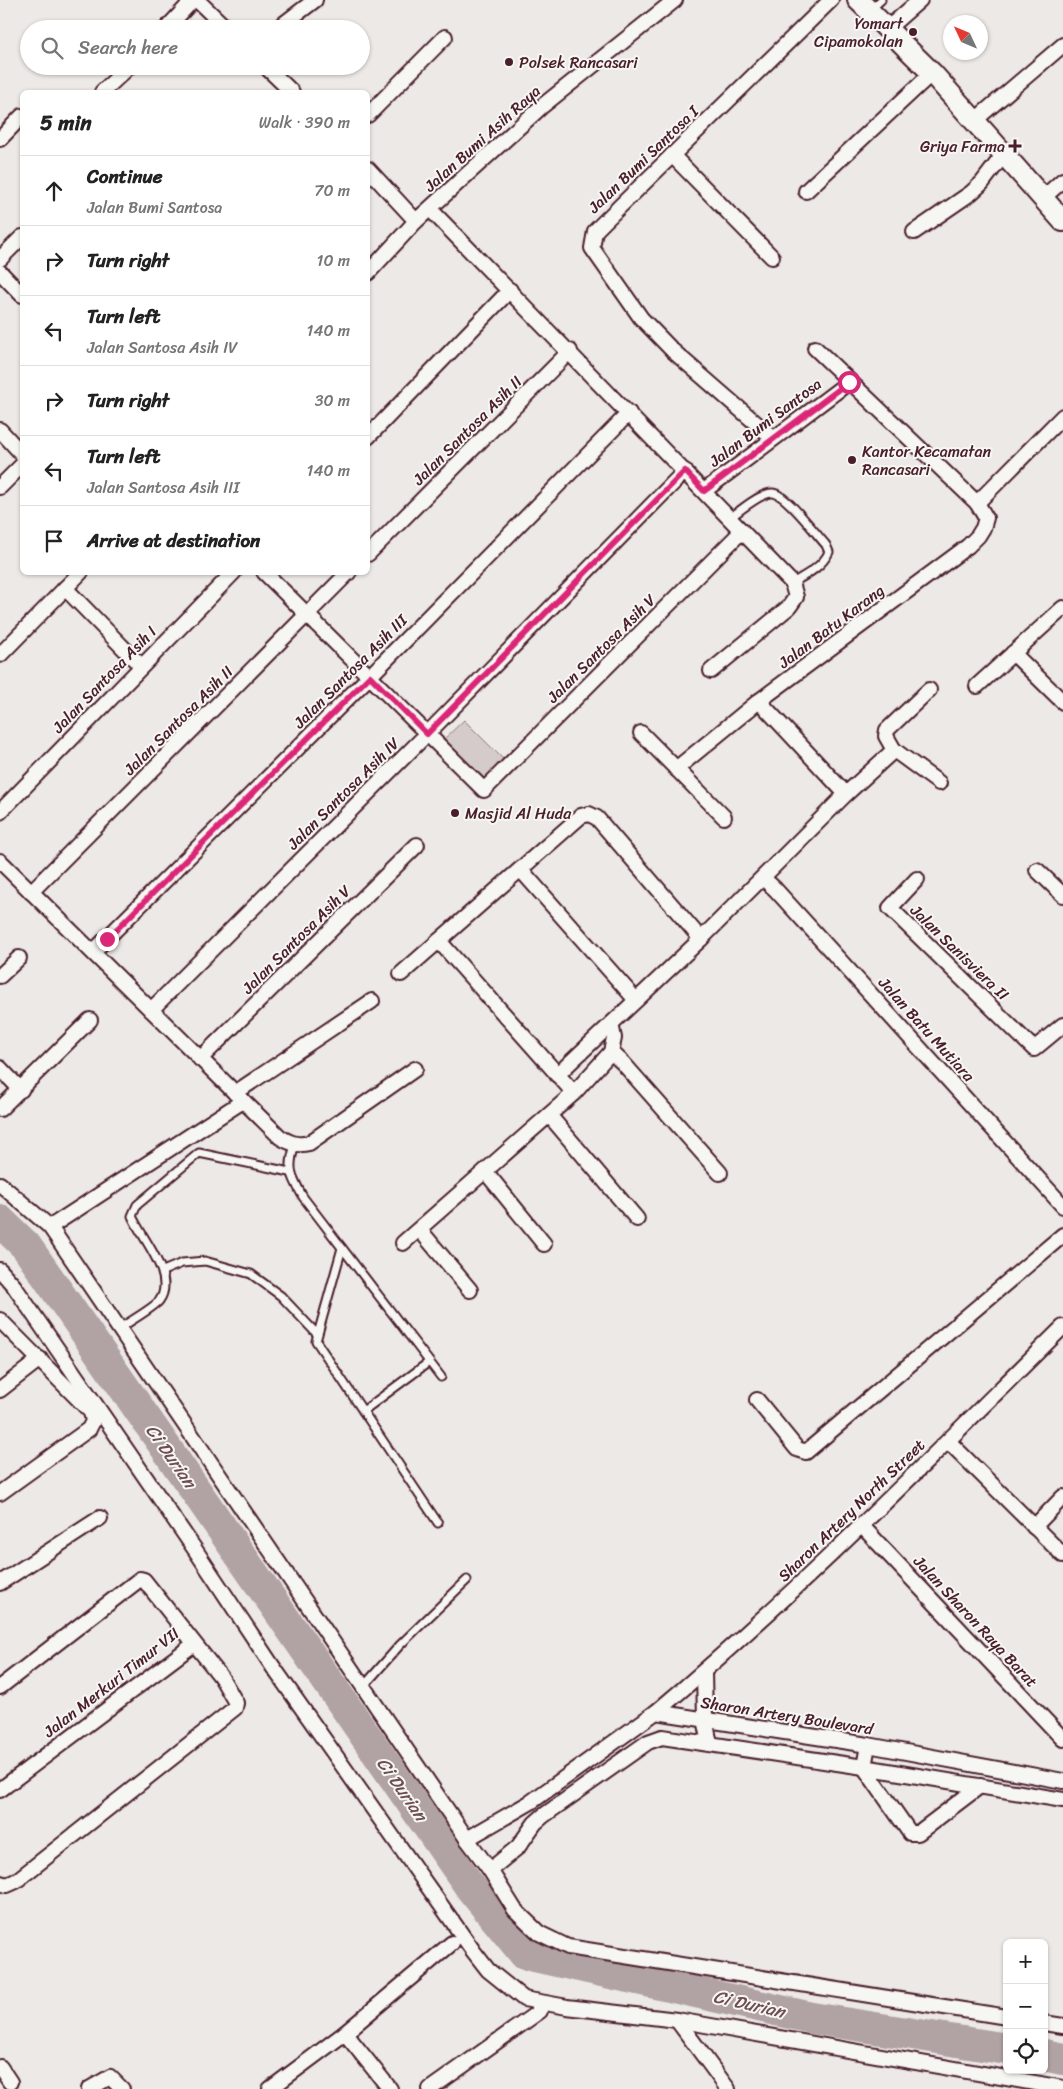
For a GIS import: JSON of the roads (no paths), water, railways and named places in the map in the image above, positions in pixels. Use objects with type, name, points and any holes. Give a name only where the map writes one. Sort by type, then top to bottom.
[{"type":"street","points":[[175,20],[195,0],[216,20]]},
{"type":"street","points":[[289,20],[315,0]]},
{"type":"street","name":"Jalan Bumi Asih Raya","points":[[370,271],[416,221],[541,107],[675,0]]},
{"type":"street","name":"Jalan Bumi Santosa I","points":[[773,438],[673,351],[641,318],[592,248],[595,231],[831,0]]},
{"type":"street","points":[[887,29],[920,0]]},
{"type":"street","points":[[869,4],[887,29],[932,73],[1063,221]]},
{"type":"street","points":[[370,113],[445,37]]},
{"type":"street","points":[[974,121],[1063,45]]},
{"type":"street","points":[[806,190],[932,73]]},
{"type":"street","points":[[104,90],[120,75]]},
{"type":"street","points":[[274,75],[290,90]]},
{"type":"street","points":[[0,138],[20,118]]},
{"type":"street","points":[[914,232],[971,193],[982,183],[1004,154]]},
{"type":"street","points":[[672,155],[772,257]]},
{"type":"street","points":[[370,171],[416,221]]},
{"type":"street","points":[[1043,198],[1063,180]]},
{"type":"street","points":[[430,209],[570,351],[792,583],[796,596],[789,607],[711,671]]},
{"type":"street","points":[[0,259],[20,239]]},
{"type":"street","points":[[0,272],[20,293]]},
{"type":"street","points":[[370,435],[510,290]]},
{"type":"street","points":[[815,348],[977,503],[1063,416]]},
{"type":"street","name":"Jalan Santosa Asih II","points":[[370,552],[570,351]]},
{"type":"street","name":"Jalan Bumi Santosa","points":[[704,491],[849,382]]},
{"type":"street","name":"Jalan Santosa Asih III","points":[[93,952],[370,676],[629,413]]},
{"type":"street","points":[[0,430],[20,452]]},
{"type":"street","points":[[0,487],[20,466]]},
{"type":"street","name":"Jalan Santosa Asih IV","points":[[151,1010],[427,734],[685,471]]},
{"type":"street","name":"Jalan Batu Karang","points":[[676,769],[759,701],[968,546],[978,536],[986,518],[977,503]]},
{"type":"street","name":"Jalan Santosa Asih V","points":[[427,734],[484,790],[742,531]]},
{"type":"street","points":[[0,655],[78,575]]},
{"type":"street","name":"Jalan Santosa Asih I","points":[[0,812],[231,575]]},
{"type":"street","points":[[267,575],[427,734]]},
{"type":"street","name":"Jalan Santosa Asih II","points":[[32,892],[346,575]]},
{"type":"street","points":[[65,588],[141,666]]},
{"type":"street","points":[[977,686],[1063,608]]},
{"type":"street","points":[[1013,653],[1063,702]]},
{"type":"street","points":[[929,690],[887,730],[886,736],[894,750],[938,783]]},
{"type":"street","points":[[759,701],[846,794]]},
{"type":"street","points":[[641,733],[724,816]]},
{"type":"street","points":[[557,1075],[701,939],[846,794],[894,750]]},
{"type":"street","points":[[401,974],[581,816],[589,814],[597,818],[701,939]]},
{"type":"street","name":"Jalan Santosa Asih V","points":[[200,1059],[417,845]]},
{"type":"street","points":[[0,861],[280,1137],[295,1145],[309,1143],[415,1068]]},
{"type":"street","points":[[521,870],[636,1000]]},
{"type":"street","points":[[1037,870],[1063,895]]},
{"type":"street","name":"Jalan Batu Mutiara","points":[[763,878],[1063,1206]]},
{"type":"street","name":"Jalan Sanisviera II","points":[[917,880],[890,908],[1034,1049],[1063,1025]]},
{"type":"street","points":[[440,941],[574,1093]]},
{"type":"street","points":[[0,976],[19,958]]},
{"type":"street","points":[[50,1227],[239,1097],[372,1001]]},
{"type":"street","points":[[0,1109],[90,1020]]},
{"type":"street","points":[[403,1243],[574,1093],[611,1052],[614,1038],[612,1024]]},
{"type":"street","points":[[611,1052],[623,1063],[720,1173]]},
{"type":"street","points":[[0,1068],[21,1090]]},
{"type":"street","points":[[549,1115],[637,1219]]},
{"type":"street","points":[[485,1171],[544,1244]]},
{"type":"street","points":[[0,1184],[50,1227],[490,1870],[515,1910],[539,1933],[568,1946],[1003,2016]]},
{"type":"street","points":[[420,1230],[470,1290]]},
{"type":"street","points":[[757,1400],[797,1449],[806,1452],[1063,1235]]},
{"type":"street","points":[[0,1270],[14,1286],[196,1551],[273,1667],[488,1970],[524,1999],[567,2007],[677,2020],[1063,2088]]},
{"type":"street","points":[[0,1320],[91,1412],[93,1421],[89,1429],[0,1494]]},
{"type":"street","name":"Sharon Artery North Street","points":[[656,1712],[704,1672],[862,1526],[1063,1327]]},
{"type":"street","points":[[0,1390],[40,1359]]},
{"type":"street","points":[[948,1441],[1063,1555]]},
{"type":"street","points":[[1034,1527],[1063,1497]]},
{"type":"street","points":[[0,1583],[100,1518]]},
{"type":"street","name":"Jalan Sharon Raya Barat","points":[[862,1526],[1063,1739]]},
{"type":"street","name":"Jalan Merkuri Timur VII","points":[[0,1687],[140,1579],[144,1580],[194,1644],[0,1790]]},
{"type":"street","points":[[0,1883],[7,1885],[16,1881],[235,1708],[236,1702],[221,1677],[194,1644]]},
{"type":"street","points":[[704,1672],[705,1720],[710,1744]]},
{"type":"street","points":[[467,1839],[525,1805],[572,1774],[656,1712]]},
{"type":"street","name":"Sharon Artery Boulevard","points":[[656,1712],[868,1745],[1063,1781]]},
{"type":"street","points":[[490,1870],[518,1847],[539,1820],[648,1742],[662,1737],[864,1767],[1063,1800]]},
{"type":"street","points":[[868,1745],[864,1767],[904,1827],[914,1834],[918,1834],[980,1786]]},
{"type":"street","points":[[572,1774],[582,1790]]},
{"type":"street","points":[[525,1805],[539,1820]]},
{"type":"street","points":[[270,2089],[345,2033],[452,1943]]},
{"type":"street","points":[[430,2089],[540,2011]]},
{"type":"street","points":[[677,2020],[728,2089]]},
{"type":"street","points":[[1048,2024],[1063,2026]]},
{"type":"street","points":[[345,2033],[390,2089]]},
{"type":"street","points":[[0,2067],[10,2082]]},
{"type":"street","points":[[89,2089],[110,2077],[122,2089]]},
{"type":"lane","points":[[730,518],[747,505],[770,493],[776,493],[785,500],[826,545],[829,552],[826,559],[792,583]]},
{"type":"lane","points":[[295,1145],[290,1158],[290,1172],[303,1196],[441,1377]]},
{"type":"lane","points":[[120,1328],[158,1301],[165,1285],[163,1271],[132,1216],[137,1205],[194,1156],[199,1154],[290,1172]]},
{"type":"lane","points":[[342,1248],[316,1333],[318,1347],[438,1523]]},
{"type":"lane","points":[[163,1271],[182,1263],[205,1261],[251,1274],[281,1296],[316,1333]]},
{"type":"lane","points":[[363,1411],[429,1362]]},
{"type":"lane","points":[[363,1687],[400,1645],[467,1580]]},
{"type":"waterway","name":"Ci Durian","points":[[0,1221],[26,1246],[471,1888],[525,1954],[812,2018],[1003,2048]]},
{"type":"waterway","name":"Ci Durian","points":[[1048,2056],[1063,2059]]},
{"type":"place","name":"Yomart Cipamokolan","points":[[913,32]]},
{"type":"place","name":"Polsek Rancasari","points":[[509,62]]},
{"type":"place","name":"Griya Farma","points":[[1015,146]]},
{"type":"place","name":"Kantor Kecamatan Rancasari","points":[[852,460]]},
{"type":"place","name":"Masjid Al Huda","points":[[455,813]]}]
